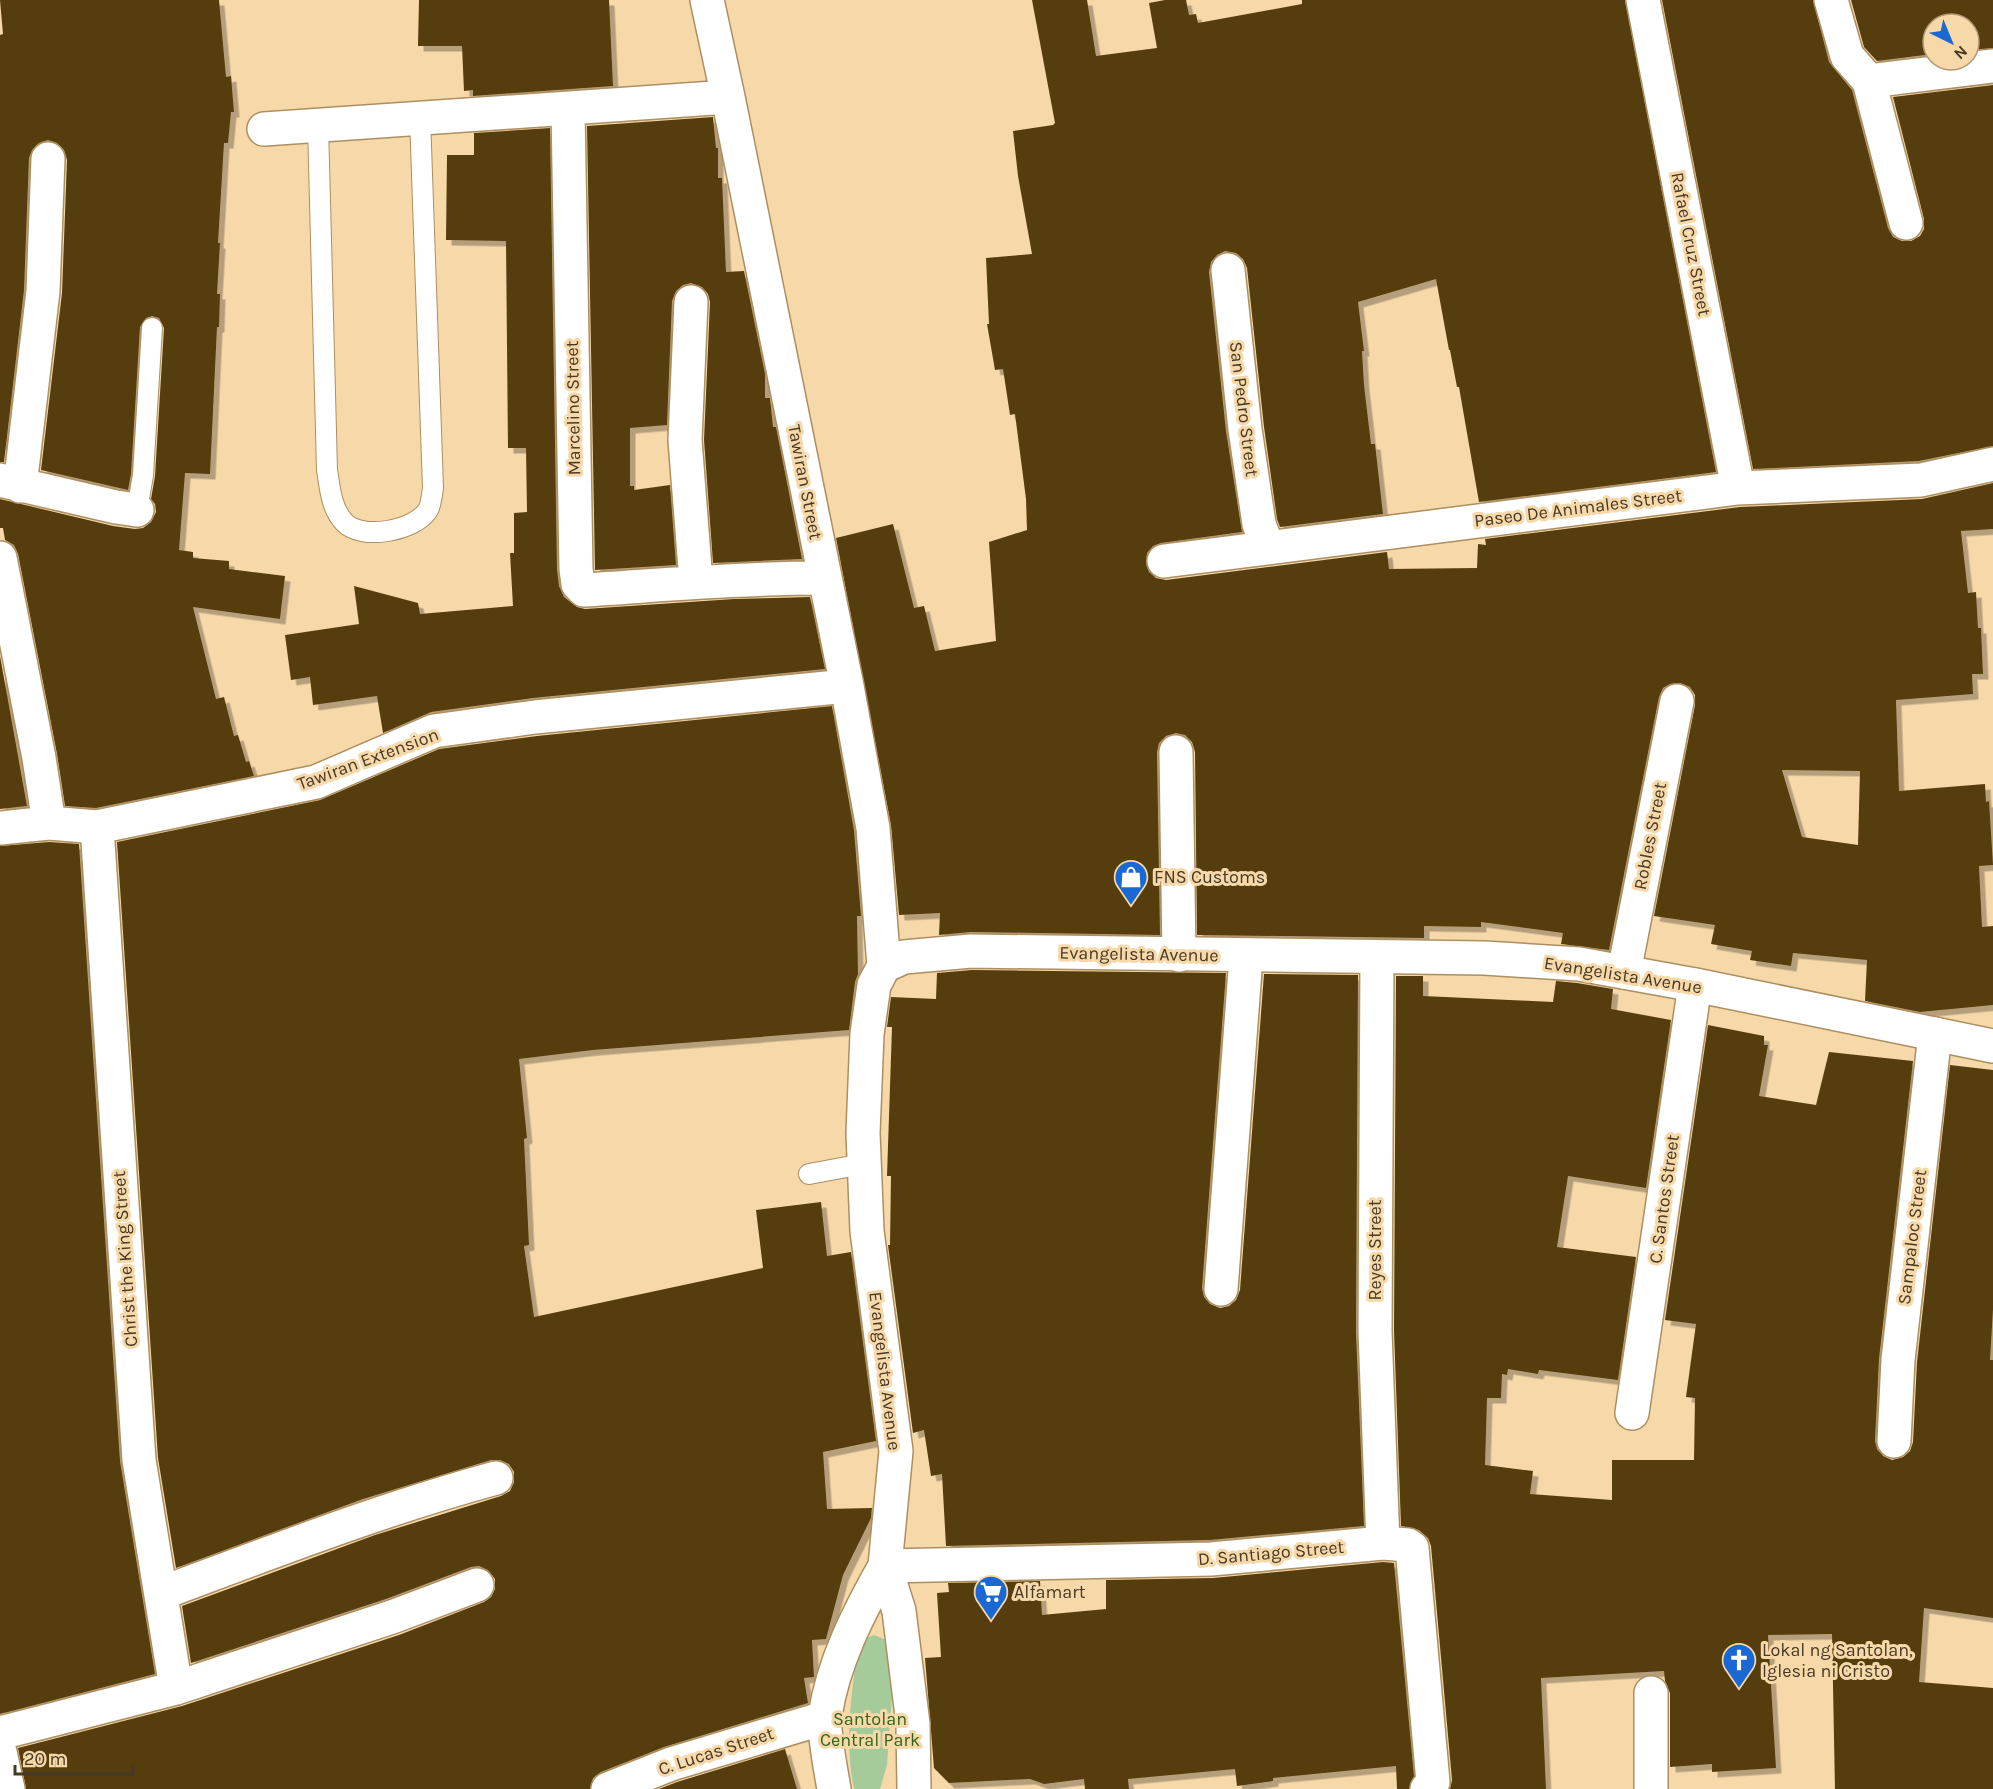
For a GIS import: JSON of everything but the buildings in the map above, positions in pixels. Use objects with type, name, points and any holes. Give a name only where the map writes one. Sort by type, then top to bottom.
[{"type":"street","name":"Tawiran Street","points":[[707,0],[729,98],[847,686],[873,828],[884,966]]},
{"type":"street","name":"Rafael Cruz Street","points":[[1643,0],[1738,488]]},
{"type":"street","points":[[1831,0],[1847,56],[1869,81],[1906,223]]},
{"type":"street","points":[[1869,81],[1993,66]]},
{"type":"street","points":[[264,129],[729,98]]},
{"type":"street","name":"Marcelino Street","points":[[568,110],[578,584],[584,590],[769,578],[824,578]]},
{"type":"street","points":[[48,159],[43,291],[10,483],[137,510]]},
{"type":"street","name":"San Pedro Street","points":[[1228,270],[1259,524],[1268,548]]},
{"type":"street","points":[[691,302],[685,440],[696,582]]},
{"type":"street","name":"Paseo De Animales Street","points":[[1164,561],[1738,488],[1921,480],[1993,464]]},
{"type":"street","points":[[0,558],[39,758],[49,823]]},
{"type":"street","name":"Tawiran Extension","points":[[0,828],[49,823],[97,828],[316,782],[434,731],[535,717],[847,686]]},
{"type":"street","name":"Robles Street","points":[[1624,972],[1677,701]]},
{"type":"street","points":[[1176,752],[1179,955]]},
{"type":"street","name":"Christ the King Street","points":[[97,828],[139,1460],[176,1688]]},
{"type":"street","name":"Evangelista Avenue","points":[[914,1789],[913,1724],[899,1611],[885,1566],[896,1451],[867,1231],[863,1164],[867,1034],[874,985],[884,966],[904,957],[971,951],[1246,957],[1484,958],[1579,964],[1695,985],[1993,1046]]},
{"type":"street","points":[[1221,1289],[1246,957]]},
{"type":"street","name":"Reyes Street","points":[[1377,957],[1375,1332],[1383,1543]]},
{"type":"street","name":"C. Santos Street","points":[[1632,1413],[1695,985]]},
{"type":"street","name":"Sampaloc Street","points":[[1894,1441],[1898,1360],[1935,1034]]},
{"type":"street","points":[[162,1593],[292,1544],[458,1488],[496,1478]]},
{"type":"street","name":"D. Santiago Street","points":[[885,1566],[1211,1559],[1383,1543],[1408,1545],[1412,1548],[1433,1782],[1427,1789]]},
{"type":"street","name":"Evangelista Avenue","points":[[834,1789],[825,1718],[837,1668],[861,1609],[885,1566]]},
{"type":"street","points":[[0,1733],[176,1688],[392,1617],[477,1585]]},
{"type":"street","points":[[1651,1693],[1651,1789]]},
{"type":"street","name":"C. Lucas Street","points":[[608,1789],[670,1764],[825,1718]]},
{"type":"street","points":[[0,1752],[8,1789]]},
{"type":"lane","points":[[318,125],[327,470],[333,503],[344,524],[362,531],[393,531],[412,525],[428,510],[433,488],[420,117]]},
{"type":"lane","points":[[137,510],[143,475],[152,328]]},
{"type":"lane","points":[[809,1173],[863,1164]]},
{"type":"green space","name":"Santolan Central Park","points":[[874,1635],[889,1641],[895,1654],[887,1765],[880,1789],[854,1789],[849,1734],[854,1678],[860,1641]]},
{"type":"place","name":"FNS Customs","points":[[1131,906]]},
{"type":"place","name":"Alfamart","points":[[991,1621]]},
{"type":"place","name":"Lokal ng Santolan, Iglesia ni Cristo","points":[[1739,1689]]}]
